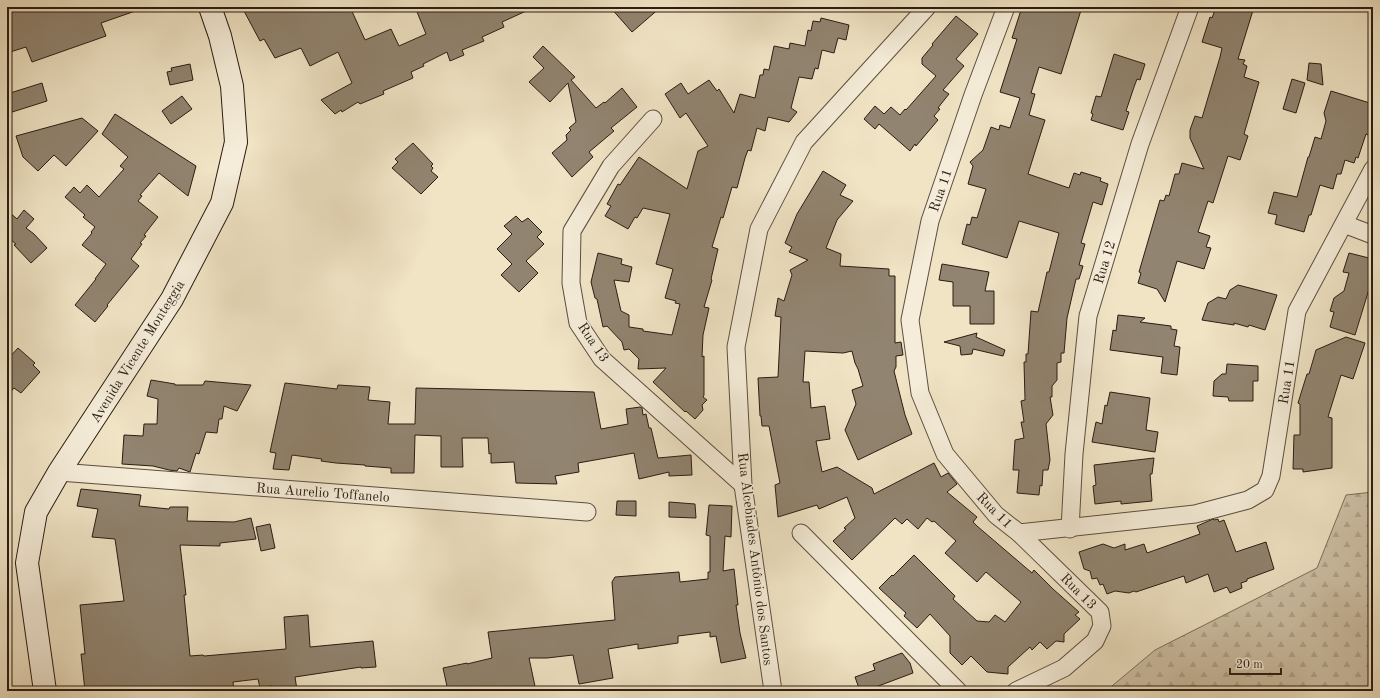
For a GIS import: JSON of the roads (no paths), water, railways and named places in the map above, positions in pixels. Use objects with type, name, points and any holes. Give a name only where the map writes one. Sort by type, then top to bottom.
[{"type":"main road","name":"Avenida Vicente Monteggia","points":[[45,691],[27,563],[36,512],[59,472],[172,299],[222,203],[236,142],[232,86],[220,36],[210,7]]},
{"type":"street","name":"Rua Alcebiades Antônio dos Santos","points":[[773,691],[743,485],[736,347],[759,229],[804,142],[926,7]]},
{"type":"street","name":"Rua 11","points":[[1006,7],[973,95],[930,221],[910,320],[920,393],[945,454],[996,515],[1019,533],[1070,529],[1195,514],[1248,500],[1265,490],[1271,476],[1297,311],[1373,169]]},
{"type":"street","name":"Rua 12","points":[[1070,529],[1074,454],[1088,316],[1140,144],[1190,7]]},
{"type":"street","name":"Rua 13","points":[[653,119],[611,166],[572,231],[571,284],[578,323],[602,359],[743,485]]},
{"type":"street","points":[[1344,224],[1373,235]]},
{"type":"street","name":"Rua Aurelio Toffanelo","points":[[59,472],[587,512]]},
{"type":"street","points":[[801,533],[958,691]]},
{"type":"street","name":"Rua 13","points":[[1016,691],[1064,668],[1095,642],[1102,626],[1100,612],[1019,533]]}]
